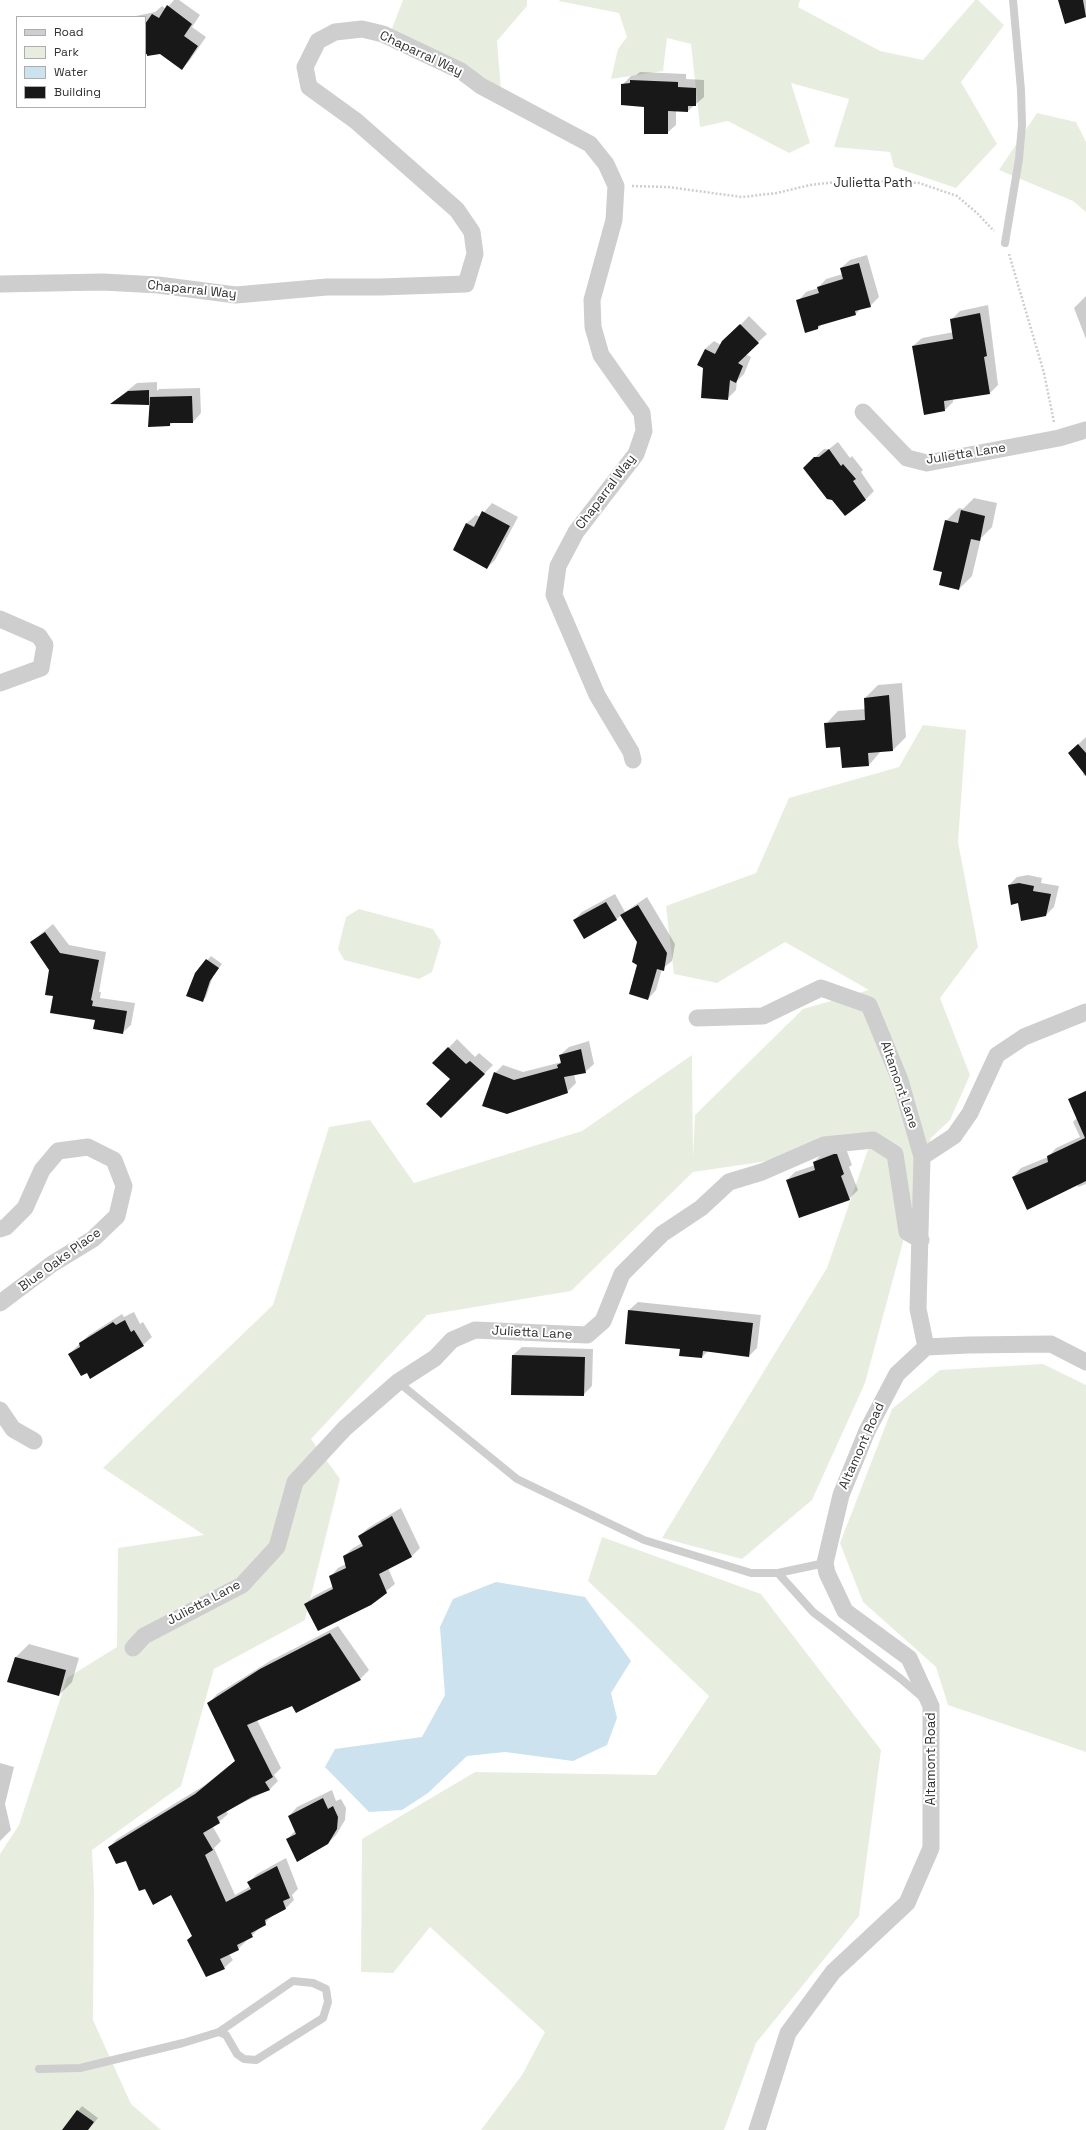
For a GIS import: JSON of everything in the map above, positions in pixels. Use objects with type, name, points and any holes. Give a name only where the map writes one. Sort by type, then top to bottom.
[{"type":"street","name":"Chaparral Way","points":[[0,284],[103,282],[158,285],[236,295],[327,287],[466,284],[475,254],[472,232],[458,210],[356,121],[309,87],[305,67],[318,41],[335,32],[362,29],[383,34],[461,71],[481,86],[590,144],[606,164],[616,186],[614,220],[592,300],[593,328],[601,354],[642,413],[644,431],[636,454],[576,532],[558,566],[554,594],[597,695],[631,752],[633,760]]},
{"type":"street","name":"Julietta Lane","points":[[864,412],[906,458],[927,463],[1059,438],[1086,430]]},
{"type":"street","points":[[0,618],[39,636],[45,646],[41,668],[0,683]]},
{"type":"street","name":"Altamont Lane","points":[[697,1018],[763,1016],[821,988],[869,1005],[900,1080],[922,1157],[919,1223],[921,1240],[918,1309],[926,1347]]},
{"type":"street","points":[[922,1157],[954,1136],[970,1113],[997,1056],[1024,1037],[1086,1012]]},
{"type":"street","name":"Julietta Lane","points":[[133,1648],[144,1636],[242,1585],[277,1547],[295,1482],[345,1428],[398,1382],[435,1358],[452,1340],[476,1330],[587,1335],[603,1321],[622,1274],[662,1234],[701,1208],[729,1182],[762,1172],[824,1144],[873,1140],[895,1154],[907,1232],[921,1240]]},
{"type":"street","name":"Blue Oaks Place","points":[[0,1229],[6,1227],[25,1208],[42,1170],[58,1151],[88,1146],[114,1160],[124,1186],[118,1216],[93,1239],[52,1264],[0,1304]]},
{"type":"street","points":[[926,1347],[1051,1344],[1086,1362]]},
{"type":"street","name":"Altamont Road","points":[[757,2130],[788,2033],[833,1972],[907,1903],[931,1848],[931,1706],[909,1658],[845,1611],[827,1573],[825,1563],[841,1495],[867,1431],[897,1374],[926,1347]]},
{"type":"street","points":[[0,1410],[13,1429],[34,1441]]},
{"type":"lane","points":[[1005,243],[1019,159],[1022,125],[1022,90],[1013,0]]},
{"type":"lane","points":[[398,1382],[517,1479],[644,1540],[751,1573],[778,1573],[825,1563]]},
{"type":"lane","points":[[778,1573],[813,1612],[901,1679],[931,1706]]},
{"type":"lane","points":[[39,2069],[80,2068],[183,2043],[220,2032],[294,1981],[313,1983],[326,1989],[328,2002],[323,2018],[256,2060],[244,2059],[238,2054],[226,2035],[220,2032]]},
{"type":"path","name":"Julietta Path","points":[[616,186],[668,187],[742,197],[777,193],[810,185],[853,180],[920,183],[957,196],[977,213],[1005,243],[1044,373],[1052,416],[1059,438]]},
{"type":"green space","points":[[403,0],[527,0],[527,6],[497,41],[501,91],[391,31]]},
{"type":"green space","points":[[800,0],[798,7],[880,51],[923,60],[975,0],[978,0],[1004,25],[961,82],[997,144],[956,188],[894,167],[890,152],[834,147],[849,99],[791,83],[810,143],[789,153],[728,121],[700,127],[691,44],[667,38],[663,71],[611,79],[618,49],[627,37],[619,13],[559,1]]},
{"type":"green space","points":[[1037,113],[1076,122],[1086,142],[1086,212],[1073,201],[999,170]]},
{"type":"green space","points":[[923,725],[966,730],[958,842],[978,947],[940,998],[970,1075],[950,1120],[931,1138],[865,1383],[812,1500],[742,1559],[662,1538],[827,1268],[873,1135],[761,1162],[693,1172],[571,1291],[427,1315],[311,1439],[340,1479],[305,1620],[214,1669],[181,1786],[92,1850],[94,1890],[93,2020],[131,2104],[161,2130],[0,2130],[0,1854],[19,1825],[67,1678],[117,1647],[118,1548],[204,1535],[103,1468],[273,1305],[329,1127],[370,1120],[414,1183],[582,1131],[692,1055],[693,1158],[695,1115],[803,1009],[869,990],[785,942],[717,983],[674,974],[666,906],[756,873],[789,798],[899,767]]},
{"type":"green space","points":[[359,909],[433,929],[441,942],[432,972],[419,979],[344,960],[338,949],[346,917]]},
{"type":"green space","points":[[1043,1364],[1086,1385],[1086,1752],[948,1705],[936,1667],[863,1602],[840,1543],[892,1409],[940,1370]]},
{"type":"green space","points":[[602,1537],[761,1594],[881,1750],[859,1916],[756,2043],[724,2130],[481,2130],[522,2075],[545,2032],[430,1927],[393,1973],[361,1972],[362,1839],[475,1772],[656,1775],[709,1696],[588,1581]]},
{"type":"water","points":[[496,1582],[585,1597],[631,1661],[611,1693],[617,1718],[607,1745],[573,1761],[505,1752],[467,1756],[428,1793],[402,1810],[369,1812],[325,1767],[335,1749],[422,1737],[445,1695],[440,1627],[453,1599]]},
{"type":"building","points":[[1058,0],[1083,0],[1086,17],[1065,24]]},
{"type":"building","points":[[167,5],[192,24],[184,36],[198,46],[182,70],[160,54],[147,56],[146,54],[146,23],[152,14],[159,18]]},
{"type":"building","points":[[630,80],[678,82],[678,87],[696,88],[696,106],[688,106],[688,112],[668,111],[668,134],[644,134],[644,107],[621,105],[621,84],[630,83]]},
{"type":"building","points":[[859,263],[871,307],[855,311],[856,315],[818,326],[818,329],[805,333],[796,300],[819,293],[817,287],[843,279],[840,268]]},
{"type":"building","points":[[980,313],[987,356],[984,357],[990,394],[944,401],[945,411],[924,415],[912,346],[953,339],[950,319]]},
{"type":"building","points":[[740,324],[759,343],[738,363],[743,366],[736,383],[730,380],[728,400],[701,398],[703,368],[697,365],[705,349],[715,354],[722,341]]},
{"type":"building","points":[[149,390],[149,405],[110,404],[128,391]]},
{"type":"building","points":[[192,396],[193,423],[170,423],[170,426],[148,427],[150,397]]},
{"type":"building","points":[[829,449],[841,466],[843,464],[856,479],[853,481],[866,500],[845,516],[832,500],[827,499],[803,468],[814,457],[819,457]]},
{"type":"building","points":[[961,510],[985,516],[980,541],[971,539],[959,590],[939,585],[942,572],[933,570],[945,520],[958,523]]},
{"type":"building","points":[[482,511],[510,526],[487,569],[453,550],[466,523],[474,527]]},
{"type":"building","points":[[889,695],[893,751],[868,753],[869,766],[842,768],[840,747],[826,748],[824,723],[865,720],[864,698]]},
{"type":"building","points":[[1078,744],[1086,753],[1086,776],[1068,753]]},
{"type":"building","points":[[1019,883],[1034,886],[1033,891],[1051,894],[1046,916],[1021,921],[1018,903],[1011,905],[1008,885]]},
{"type":"building","points":[[606,902],[617,920],[584,939],[573,920]]},
{"type":"building","points":[[638,905],[667,953],[664,971],[657,969],[648,1000],[629,994],[637,965],[632,962],[637,942],[620,915]]},
{"type":"building","points":[[45,932],[60,953],[99,960],[91,1000],[93,1001],[92,1006],[127,1011],[123,1034],[93,1029],[95,1020],[50,1013],[53,996],[45,995],[49,970],[30,942]]},
{"type":"building","points":[[206,959],[219,968],[210,981],[203,1002],[186,996],[195,973]]},
{"type":"building","points":[[448,1047],[466,1064],[470,1061],[485,1074],[441,1118],[426,1104],[450,1079],[432,1063]]},
{"type":"building","points":[[581,1049],[586,1073],[564,1077],[568,1093],[507,1114],[482,1106],[494,1072],[514,1080],[558,1068],[557,1065],[561,1063],[559,1055]]},
{"type":"building","points":[[1086,1091],[1086,1181],[1027,1210],[1012,1177],[1048,1162],[1047,1156],[1085,1138],[1068,1099]]},
{"type":"building","points":[[837,1154],[844,1174],[841,1176],[850,1200],[799,1218],[786,1180],[815,1170],[813,1162]]},
{"type":"building","points":[[628,1310],[753,1323],[749,1357],[703,1351],[702,1358],[679,1356],[680,1349],[625,1344]]},
{"type":"building","points":[[125,1320],[131,1332],[134,1330],[144,1346],[90,1379],[87,1373],[81,1376],[68,1354],[80,1347],[79,1343],[113,1322],[116,1325]]},
{"type":"building","points":[[512,1355],[585,1357],[584,1396],[511,1395]]},
{"type":"building","points":[[392,1516],[412,1557],[379,1574],[387,1593],[371,1605],[318,1631],[304,1604],[333,1589],[329,1576],[346,1568],[343,1556],[363,1546],[358,1536]]},
{"type":"building","points":[[330,1633],[361,1680],[296,1713],[292,1706],[247,1725],[273,1777],[265,1782],[270,1790],[252,1797],[217,1817],[220,1823],[203,1833],[213,1850],[205,1855],[226,1902],[251,1889],[247,1882],[277,1866],[290,1898],[283,1901],[286,1909],[265,1920],[266,1925],[251,1933],[253,1937],[237,1945],[239,1950],[220,1959],[225,1969],[206,1977],[187,1940],[192,1936],[171,1895],[153,1905],[145,1889],[139,1891],[126,1861],[116,1864],[108,1847],[195,1794],[235,1761],[207,1703],[260,1669]]},
{"type":"building","points":[[15,1657],[66,1670],[59,1696],[7,1682]]},
{"type":"building","points":[[323,1798],[328,1809],[333,1806],[338,1817],[337,1829],[328,1844],[297,1862],[286,1839],[296,1834],[288,1816]]},
{"type":"building","points":[[77,2110],[94,2122],[88,2130],[62,2130]]}]
